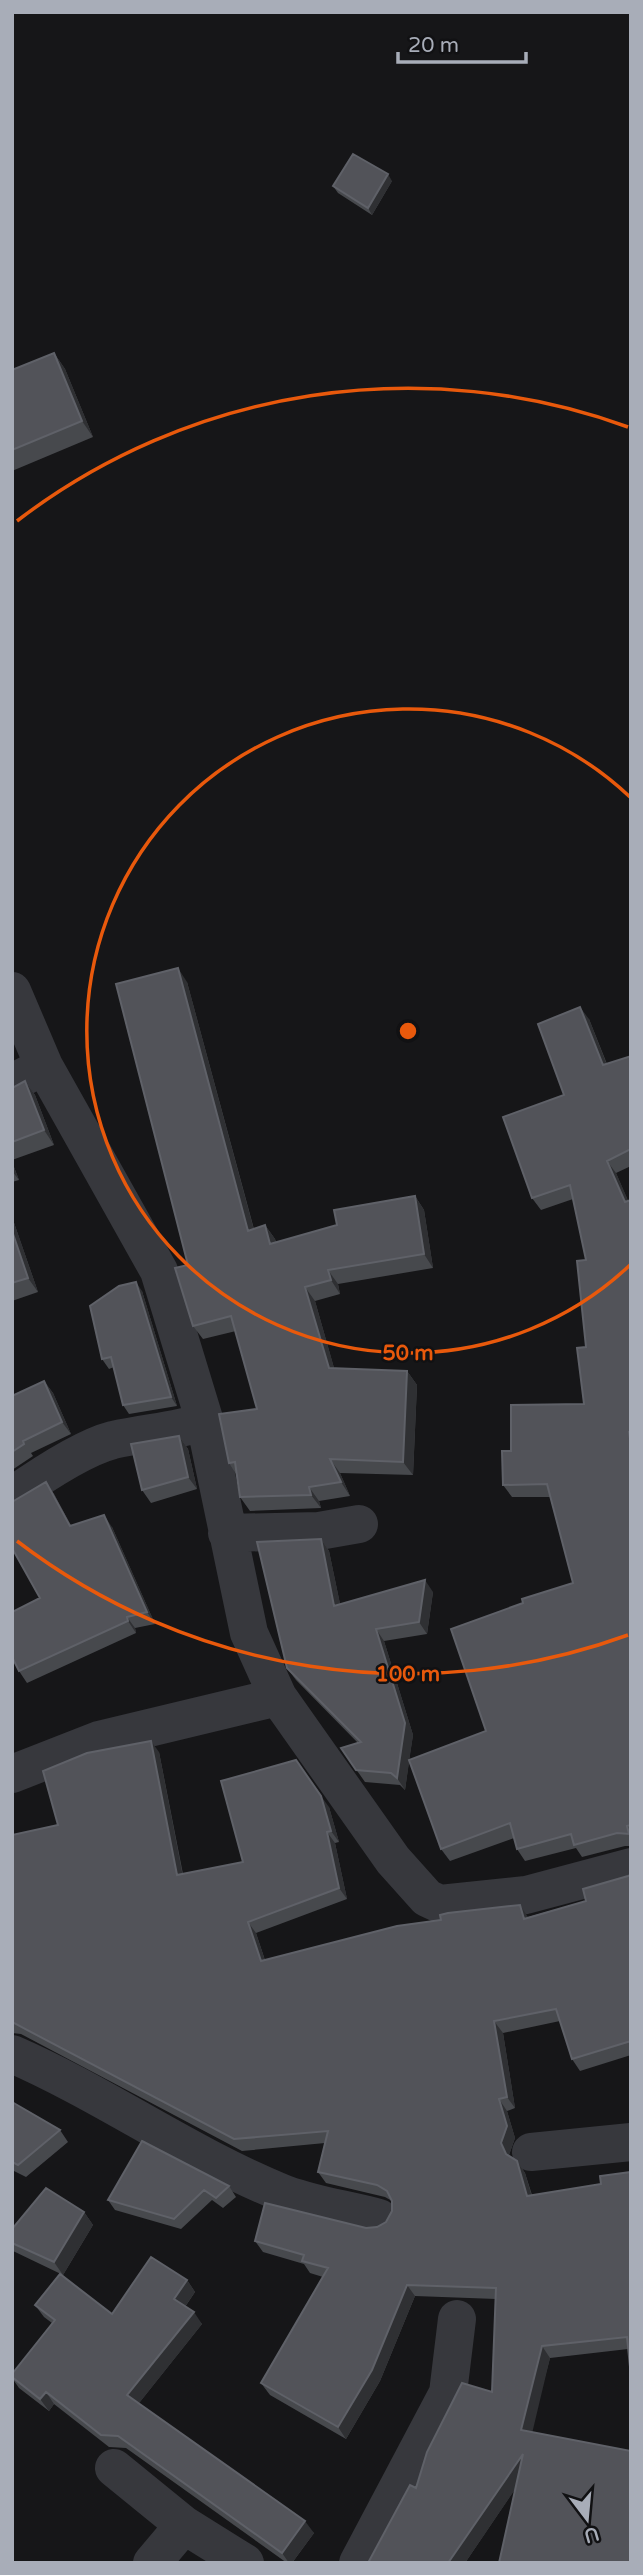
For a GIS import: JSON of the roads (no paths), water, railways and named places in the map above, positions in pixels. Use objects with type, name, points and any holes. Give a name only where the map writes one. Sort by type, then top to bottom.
[{"type":"street","points":[[12,991],[28,1075],[159,1271],[205,1422],[249,1633],[278,1697],[393,1860],[427,1898],[440,1904],[526,1895],[631,1867]]},
{"type":"street","points":[[12,1496],[38,1478],[111,1441],[149,1436],[205,1422]]},
{"type":"street","points":[[227,1533],[319,1531],[359,1524]]},
{"type":"street","points":[[12,1774],[99,1740],[278,1697]]},
{"type":"street","points":[[12,2054],[45,2068],[164,2137],[282,2193],[379,2218]]},
{"type":"street","points":[[531,2152],[631,2142]]},
{"type":"street","points":[[358,2563],[448,2393],[457,2319]]},
{"type":"street","points":[[114,2468],[184,2525],[245,2563]]},
{"type":"street","points":[[152,2563],[184,2525]]}]
